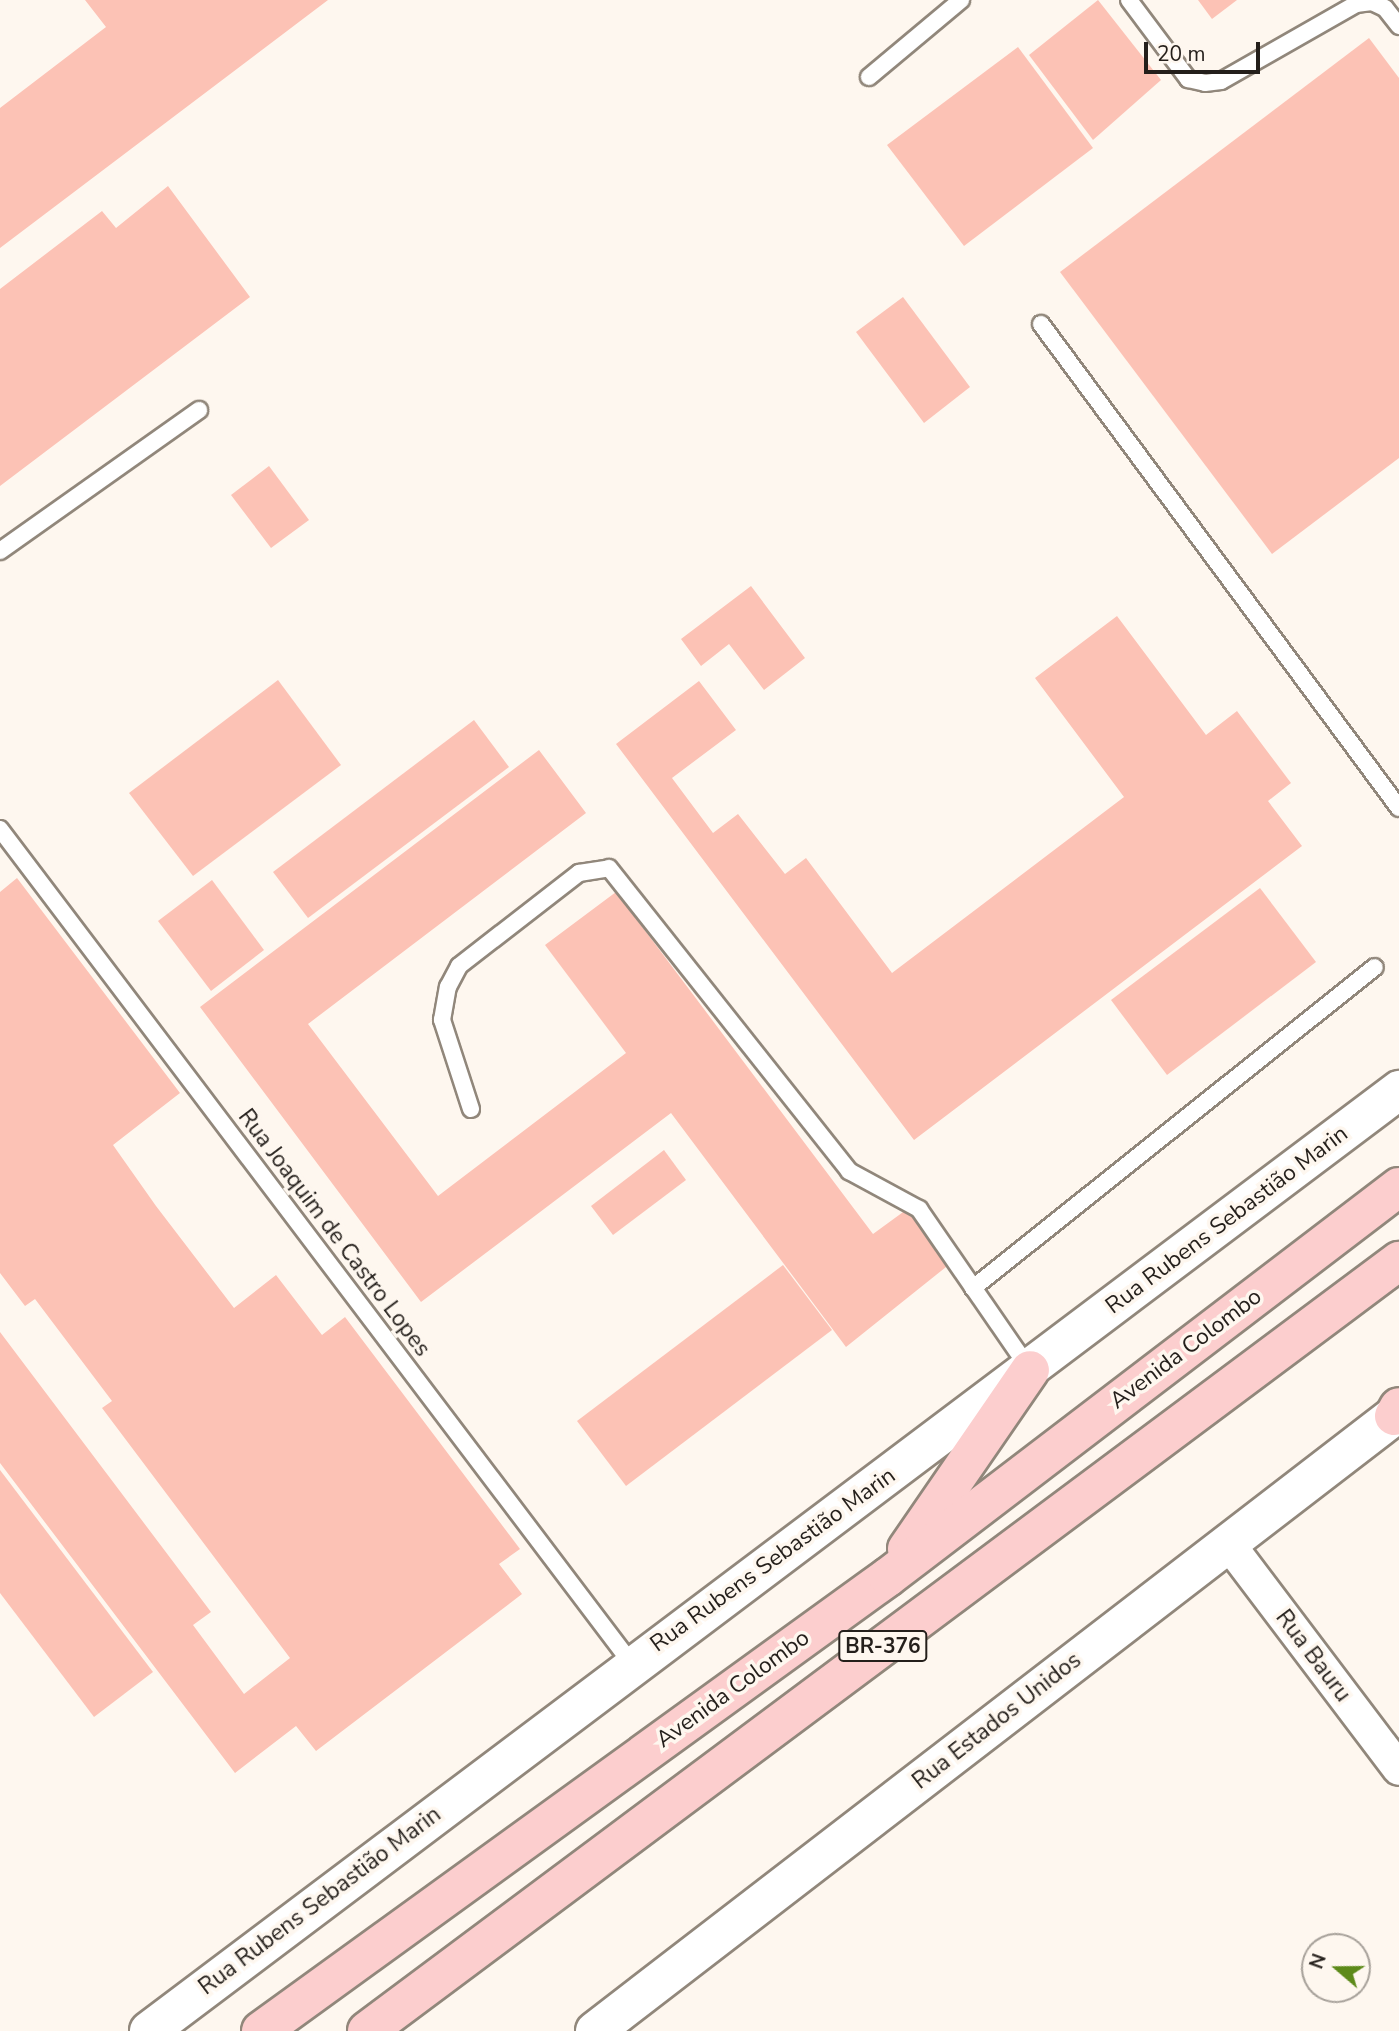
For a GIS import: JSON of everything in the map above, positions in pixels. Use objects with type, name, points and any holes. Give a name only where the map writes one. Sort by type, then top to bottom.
[{"type":"main road","name":"Avenida Colombo","points":[[261,2031],[888,1577],[1399,1187]]},
{"type":"main road","name":"BR-376","points":[[367,2031],[1399,1261]]},
{"type":"main road","points":[[888,1577],[1030,1370]]},
{"type":"street","name":"Rua Rubens Sebastião Marin","points":[[149,2031],[632,1664],[1030,1370],[1399,1090]]},
{"type":"street","name":"Rua Estados Unidos","points":[[595,2031],[1397,1412]]},
{"type":"street","name":"Rua Bauru","points":[[1228,1543],[1399,1769]]},
{"type":"lane","points":[[869,77],[961,0]]},
{"type":"lane","points":[[1129,0],[1188,79],[1205,83],[1221,81],[1356,4],[1372,2],[1385,8],[1399,26]]},
{"type":"lane","points":[[1041,324],[1399,808]]},
{"type":"lane","points":[[0,551],[199,410]]},
{"type":"lane","name":"Rua Joaquim de Castro Lopes","points":[[0,829],[632,1664]]},
{"type":"lane","points":[[471,1109],[442,1020],[448,987],[459,966],[579,873],[609,868],[849,1171],[919,1209],[1030,1370]]},
{"type":"lane","points":[[973,1288],[1375,967]]},
{"type":"building","points":[[85,0],[328,0],[0,248],[0,108],[106,27]]},
{"type":"building","points":[[1098,0],[1161,80],[1093,140],[1029,55]]},
{"type":"building","points":[[1198,0],[1237,0],[1212,19]]},
{"type":"building","points":[[1369,38],[1399,78],[1399,458],[1272,554],[1060,272]]},
{"type":"building","points":[[1018,47],[1093,148],[964,246],[887,145]]},
{"type":"building","points":[[168,186],[250,297],[0,486],[0,289],[102,211],[116,228]]},
{"type":"building","points":[[903,297],[970,387],[924,423],[856,332]]},
{"type":"building","points":[[269,466],[309,520],[271,548],[231,495]]},
{"type":"building","points":[[751,586],[805,658],[764,690],[729,644],[701,666],[681,639]]},
{"type":"building","points":[[1117,616],[1206,735],[1237,711],[1291,783],[1268,801],[1302,846],[914,1140],[616,744],[699,681],[736,730],[672,778],[713,833],[738,814],[785,874],[806,858],[892,973],[1124,797],[1035,678]]},
{"type":"building","points":[[278,680],[341,765],[193,876],[129,793]]},
{"type":"building","points":[[474,720],[509,767],[308,918],[273,872]]},
{"type":"building","points":[[539,750],[586,813],[308,1024],[438,1196],[626,1053],[545,945],[616,892],[873,1234],[910,1207],[951,1263],[846,1347],[671,1113],[421,1302],[200,1007]]},
{"type":"building","points":[[17,878],[180,1093],[113,1145],[156,1206],[234,1308],[276,1275],[322,1335],[345,1317],[520,1549],[499,1564],[522,1594],[316,1751],[296,1726],[235,1773],[0,1463],[0,1332],[211,1612],[193,1625],[244,1694],[290,1658],[102,1408],[112,1401],[35,1299],[25,1306],[0,1273],[0,892]]},
{"type":"building","points":[[212,880],[264,950],[211,991],[158,921]]},
{"type":"building","points":[[1260,888],[1316,962],[1167,1075],[1111,1000]]},
{"type":"building","points":[[664,1150],[686,1180],[613,1235],[591,1206]]},
{"type":"building","points":[[783,1265],[832,1330],[626,1486],[577,1421]]},
{"type":"building","points":[[0,1470],[153,1672],[94,1717],[0,1593]]}]
